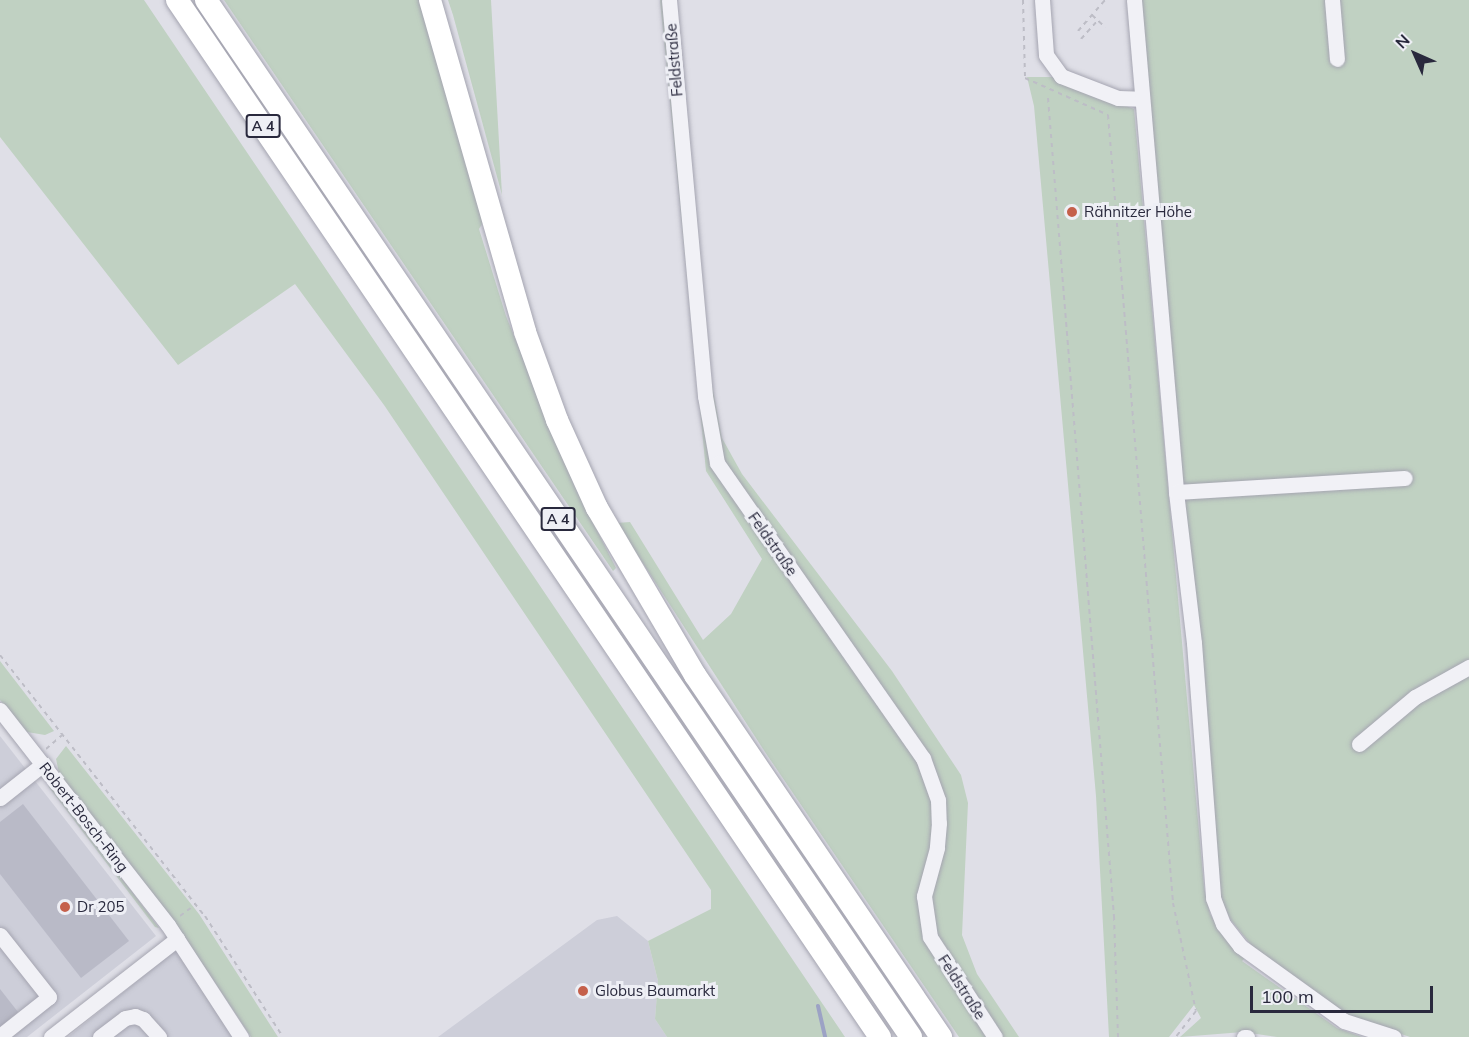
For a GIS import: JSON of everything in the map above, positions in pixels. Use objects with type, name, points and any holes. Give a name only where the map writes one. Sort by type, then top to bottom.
[{"type":"highway","name":"A 4","points":[[177,0],[880,1037]]},
{"type":"highway","name":"A 4","points":[[206,0],[911,1037]]},
{"type":"highway","points":[[430,0],[525,332],[557,420],[597,508],[695,675],[941,1037]]},
{"type":"street","name":"Feldstraße","points":[[669,0],[705,396],[717,463],[923,758],[938,800],[939,823],[938,848],[924,896],[930,937],[995,1037]]},
{"type":"street","points":[[1042,0],[1046,55],[1061,76],[1118,98],[1141,99]]},
{"type":"street","points":[[1134,0],[1176,492],[1216,907],[1223,924],[1240,946],[1344,1021],[1394,1037]]},
{"type":"street","points":[[1332,0],[1337,59]]},
{"type":"street","points":[[1176,492],[1405,478]]},
{"type":"street","points":[[1359,744],[1415,697],[1469,667]]},
{"type":"street","name":"Robert-Bosch-Ring","points":[[0,710],[168,925],[171,943],[241,1037]]},
{"type":"street","points":[[0,798],[40,761]]},
{"type":"street","points":[[0,935],[49,997],[0,1036]]},
{"type":"street","points":[[51,1037],[171,943]]},
{"type":"street","points":[[100,1037],[125,1018],[135,1016],[143,1019],[159,1037]]},
{"type":"path","points":[[1023,0],[1025,78],[1108,116],[1173,903],[1196,1011],[1176,1037]]},
{"type":"path","points":[[1078,31],[1106,0]]},
{"type":"path","points":[[1092,15],[1105,27]]},
{"type":"path","points":[[1081,39],[1098,20]]},
{"type":"path","points":[[1048,98],[1114,916],[1118,1037]]},
{"type":"path","points":[[0,655],[196,904],[283,1037]]},
{"type":"path","points":[[40,761],[63,735]]},
{"type":"path","points":[[168,925],[196,904]]},
{"type":"shaded area","points":[[0,736],[156,936],[27,1037],[0,1037]]},
{"type":"shaded area","name":"Globus Baumarkt","points":[[617,916],[648,941],[658,981],[655,1019],[667,1037],[438,1037],[597,920]]},
{"type":"shaded area","points":[[178,948],[235,1037],[68,1037]]},
{"type":"green space","points":[[0,0],[144,0],[845,1037],[667,1037],[655,1019],[658,981],[648,941],[711,909],[711,890],[384,405],[295,284],[178,365],[0,137]]},
{"type":"green space","points":[[224,0],[419,0],[484,221],[479,229],[506,316],[575,487],[616,568],[613,571]]},
{"type":"green space","points":[[448,0],[491,0],[502,195],[453,15]]},
{"type":"green space","points":[[660,0],[676,0],[706,352],[722,438],[742,474],[892,671],[961,775],[968,803],[962,935],[977,974],[1019,1037],[1001,1037],[935,943],[923,939],[990,1037],[959,1037],[765,752],[617,523],[630,522],[703,640],[731,614],[762,559],[706,471]]},
{"type":"green space","points":[[1141,0],[1325,0],[1330,63],[1344,61],[1340,0],[1469,0],[1469,1037],[1410,1037],[1346,1015],[1256,951],[1230,919],[1220,896],[1171,374]]},
{"type":"green space","points":[[1027,77],[1056,77],[1134,109],[1204,887],[1210,914],[1228,942],[1245,958],[1242,961],[1337,1028],[1362,1037],[1277,1037],[1243,1032],[1180,1037],[1201,1018],[1194,1005],[1169,1037],[1109,1037],[1096,796],[1034,106]]},
{"type":"green space","points":[[0,661],[54,731],[45,735],[27,732],[0,700]]},
{"type":"green space","points":[[66,746],[199,914],[278,1037],[251,1037],[172,918],[60,777],[56,759]]},
{"type":"green space","points":[[48,786],[56,790],[159,928],[155,927]]},
{"type":"building","name":"Dr 205","points":[[23,804],[129,941],[81,978],[0,874],[0,822]]},
{"type":"building","points":[[0,989],[18,1012],[0,1027]]},
{"type":"waterway","points":[[818,1006],[825,1037]]},
{"type":"place","name":"Rähnitzer Höhe","points":[[1072,212]]},
{"type":"place","name":"Dr 205","points":[[65,907]]},
{"type":"place","name":"Globus Baumarkt","points":[[583,991]]}]
